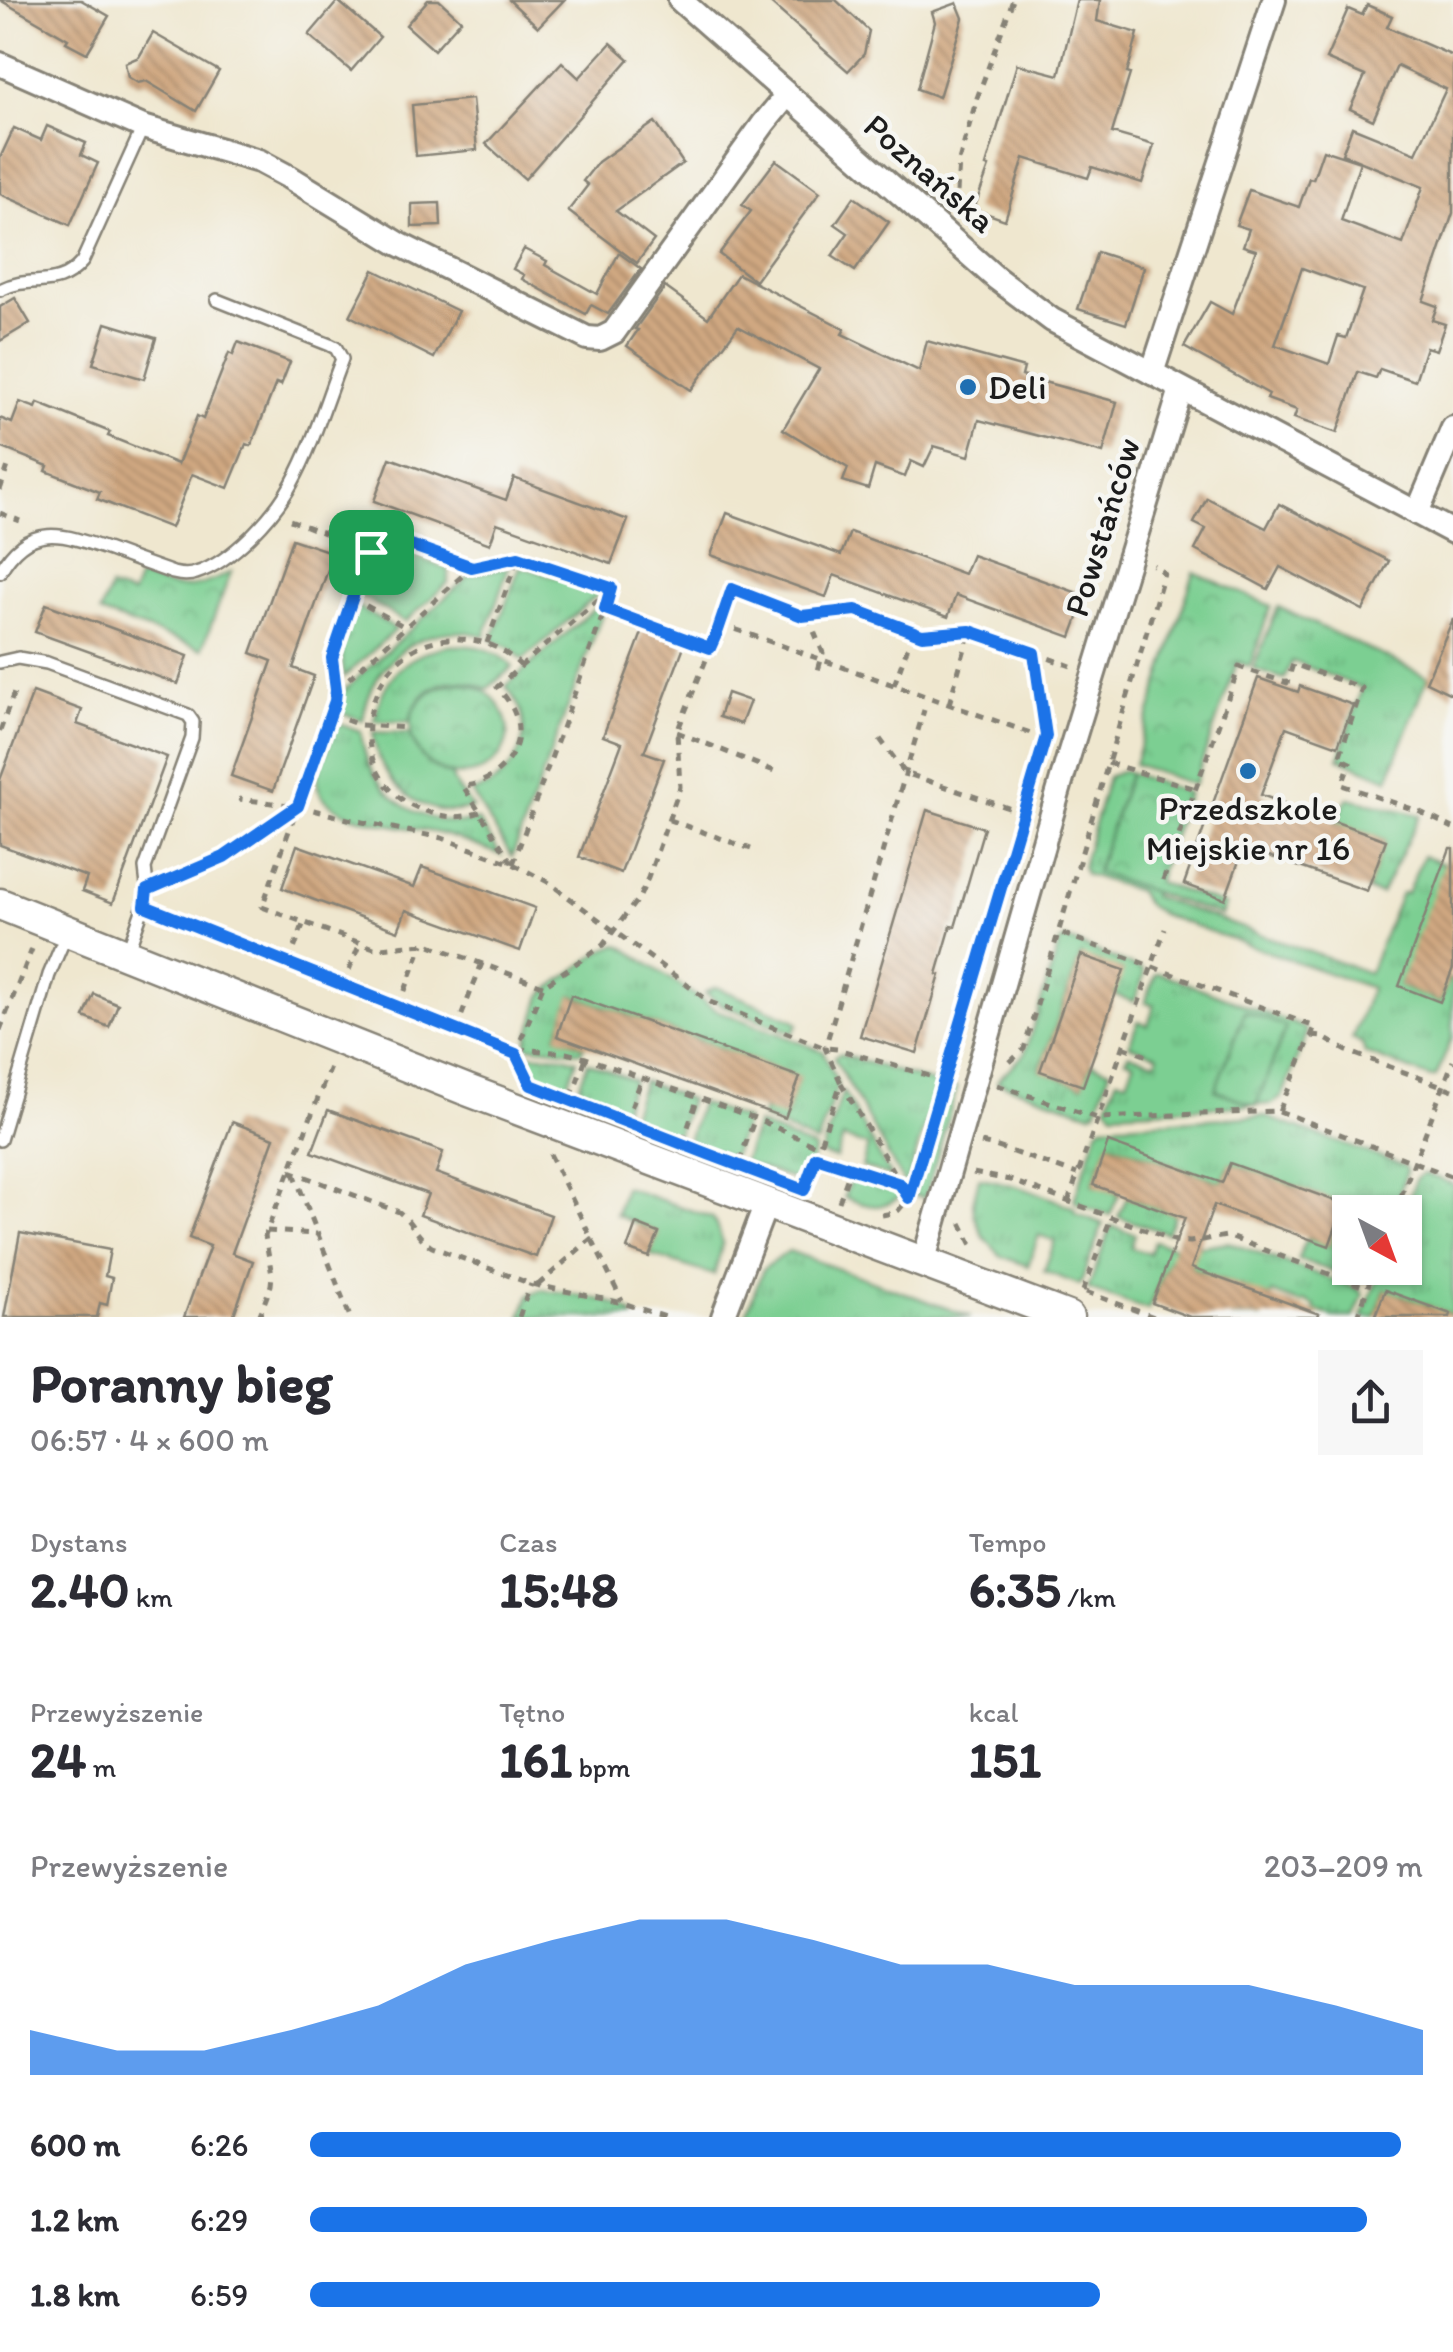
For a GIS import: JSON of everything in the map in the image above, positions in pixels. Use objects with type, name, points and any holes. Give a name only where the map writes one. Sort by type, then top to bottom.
[{"type":"street","name":"Poznańska","points":[[680,0],[1025,301],[1067,329],[1453,532]]},
{"type":"street","points":[[1152,373],[1274,0]]},
{"type":"street","points":[[0,64],[143,126],[259,162],[400,244],[587,338],[600,340],[614,332],[787,95]]},
{"type":"street","name":"Powstańców","points":[[922,1262],[1068,758],[1182,389]]},
{"type":"street","points":[[1417,513],[1453,428]]},
{"type":"street","points":[[0,904],[467,1090],[1050,1314]]},
{"type":"street","points":[[723,1317],[766,1204]]},
{"type":"lane","points":[[0,290],[21,282],[59,280],[72,274],[82,262],[143,126]]},
{"type":"lane","points":[[0,572],[17,550],[32,539],[50,535],[76,538],[187,576],[225,558],[270,513],[298,472],[341,354],[330,345],[217,300]]},
{"type":"lane","points":[[0,662],[18,658],[47,663],[188,715],[193,722],[192,738],[145,868],[145,906],[126,954]]},
{"type":"lane","points":[[0,1140],[49,975],[55,926]]},
{"type":"path","points":[[941,203],[955,216],[959,160],[1012,0]]},
{"type":"path","points":[[0,490],[10,460]]},
{"type":"path","points":[[270,513],[371,552]]},
{"type":"path","points":[[0,514],[28,524],[16,532]]},
{"type":"path","points":[[472,567],[394,539],[378,544],[366,558],[332,658],[336,690],[330,714],[262,907],[374,948],[424,944],[543,986]]},
{"type":"path","points":[[486,644],[518,557]]},
{"type":"path","points":[[336,690],[472,567],[518,557],[611,588]]},
{"type":"path","points":[[1010,1062],[1024,1049],[1164,574],[1152,564]]},
{"type":"path","points":[[513,864],[611,588]]},
{"type":"path","points":[[513,864],[463,786],[472,786],[495,774],[518,739],[518,725],[508,698],[498,687],[611,588]]},
{"type":"path","points":[[544,1090],[531,1085],[517,1051],[543,986],[602,946],[640,896],[680,787],[677,732],[732,589],[808,617],[856,610],[922,635],[970,631],[1074,667],[1070,682]]},
{"type":"path","points":[[352,598],[405,627]]},
{"type":"path","points":[[605,609],[710,648]]},
{"type":"path","points":[[808,617],[822,653],[816,674]]},
{"type":"path","points":[[720,624],[1049,735]]},
{"type":"path","points":[[950,704],[970,631]]},
{"type":"path","points":[[894,684],[913,632]]},
{"type":"path","points":[[480,812],[440,816],[398,797],[381,777],[368,740],[372,706],[386,673],[406,654],[432,642],[452,638],[486,644],[502,649],[521,666]]},
{"type":"path","points":[[1034,653],[1049,735],[1042,749]]},
{"type":"path","points":[[1162,880],[1239,667],[1286,683],[1293,664],[1362,688],[1340,758],[1350,763],[1342,785],[1418,811],[1453,828]]},
{"type":"path","points":[[0,731],[16,690]]},
{"type":"path","points":[[909,1198],[824,1048],[924,710]]},
{"type":"path","points":[[330,714],[368,726],[408,728]]},
{"type":"path","points":[[677,732],[774,771]]},
{"type":"path","points":[[880,739],[905,774],[1023,813],[1028,797]]},
{"type":"path","points":[[1108,762],[1196,789]]},
{"type":"path","points":[[239,799],[298,806],[442,838],[513,864],[548,882],[710,1002],[824,1048],[943,1080]]},
{"type":"path","points":[[147,890],[224,857],[298,806]]},
{"type":"path","points":[[668,820],[752,850]]},
{"type":"path","points":[[875,1215],[896,1212],[909,1198],[1006,870]]},
{"type":"path","points":[[145,906],[456,1030],[517,1051],[586,1058],[755,1118],[820,1147]]},
{"type":"path","points":[[289,963],[304,922]]},
{"type":"path","points":[[0,1030],[55,926]]},
{"type":"path","points":[[1068,1202],[1165,929]]},
{"type":"path","points":[[1058,932],[1314,1027],[1278,1111]]},
{"type":"path","points":[[343,985],[360,943]]},
{"type":"path","points":[[398,1007],[424,944]]},
{"type":"path","points":[[456,1030],[482,963]]},
{"type":"path","points":[[1311,1036],[1453,1090]]},
{"type":"path","points":[[1123,1046],[1153,1058]]},
{"type":"path","points":[[569,1100],[586,1058]]},
{"type":"path","points":[[1402,1195],[1453,1061]]},
{"type":"path","points":[[259,1317],[272,1275],[265,1236],[331,1064]]},
{"type":"path","points":[[990,1099],[996,1075]]},
{"type":"path","points":[[626,1122],[642,1078]]},
{"type":"path","points":[[804,1190],[841,1083]]},
{"type":"path","points":[[994,1084],[1097,1118],[1278,1111],[1453,1177]]},
{"type":"path","points":[[556,1095],[584,1106]]},
{"type":"path","points":[[682,1144],[698,1097]]},
{"type":"path","points":[[612,1116],[640,1128]]},
{"type":"path","points":[[738,1166],[755,1118]]},
{"type":"path","points":[[982,1128],[978,1142],[1078,1174]]},
{"type":"path","points":[[668,1139],[695,1149]]},
{"type":"path","points":[[549,1151],[623,1303]]},
{"type":"path","points":[[816,1157],[900,1184]]},
{"type":"path","points":[[840,1202],[851,1168]]},
{"type":"path","points":[[292,1172],[350,1317]]},
{"type":"path","points":[[292,1172],[400,1212],[432,1247],[534,1284],[623,1303],[666,1317]]},
{"type":"path","points":[[970,1172],[1010,1180],[1176,1241],[1228,1236],[1367,1288]]},
{"type":"path","points":[[1112,1218],[1083,1291],[1154,1317]]},
{"type":"path","points":[[960,1220],[969,1243],[984,1255]]},
{"type":"path","points":[[267,1232],[318,1234]]},
{"type":"path","points":[[519,1317],[534,1284],[592,1238]]},
{"type":"path","points":[[1358,1317],[1368,1285]]},
{"type":"path","points":[[637,1317],[640,1309]]},
{"type":"green space","points":[[399,550],[448,569],[448,583],[405,622],[360,595],[378,561]]},
{"type":"green space","points":[[509,566],[485,636],[441,633],[422,639],[389,662],[368,698],[363,720],[340,713],[343,691],[470,575]]},
{"type":"green space","points":[[520,566],[602,591],[523,660],[510,648],[492,640]]},
{"type":"green space","points":[[231,572],[202,649],[100,613],[110,588],[132,595],[139,577],[186,587]]},
{"type":"green space","points":[[1194,572],[1271,606],[1250,666],[1237,663],[1194,785],[1134,764]]},
{"type":"green space","points":[[609,596],[512,857],[471,792],[502,776],[521,745],[522,717],[506,686]]},
{"type":"green space","points":[[357,606],[396,629],[344,677],[343,649]]},
{"type":"green space","points":[[1278,607],[1428,677],[1388,779],[1339,758],[1362,688],[1292,661],[1284,679],[1253,669]]},
{"type":"green space","points":[[447,646],[483,648],[513,667],[487,689],[449,682],[429,690],[409,722],[374,721],[383,692],[397,671],[419,655]]},
{"type":"green space","points":[[459,683],[491,695],[505,716],[508,730],[506,744],[495,761],[464,775],[431,765],[416,747],[411,723],[413,712],[426,695]]},
{"type":"green space","points":[[337,723],[361,731],[376,777],[396,800],[439,820],[478,820],[501,855],[442,834],[366,820],[331,804],[320,793],[317,777]]},
{"type":"green space","points":[[373,732],[410,733],[431,765],[453,776],[472,808],[436,809],[405,794],[383,766]]},
{"type":"green space","points":[[1124,770],[1130,773],[1096,872],[1154,892],[1152,896],[1369,973],[1401,893],[1407,893],[1423,856],[1453,868],[1399,986],[1440,1002],[1449,979],[1453,980],[1453,1036],[1436,1077],[1365,1053],[1362,1043],[1352,1039],[1371,988],[1160,914],[1146,904],[1138,891],[1085,874],[1082,866],[1108,777]]},
{"type":"green space","points":[[1130,773],[1188,793],[1157,882],[1225,905],[1221,916],[1096,872]]},
{"type":"green space","points":[[1349,798],[1420,815],[1381,894],[1367,891],[1385,840],[1336,822]]},
{"type":"green space","points":[[1065,939],[1143,970],[1144,976],[1134,1002],[1115,995],[1081,955],[1040,1070],[1082,1086],[1091,1063],[1110,1070],[1096,1111],[1091,1113],[997,1082],[1024,1055],[1060,942]]},
{"type":"green space","points":[[616,945],[716,1010],[823,1051],[838,1084],[817,1144],[761,1117],[764,1110],[785,1117],[799,1077],[572,995],[557,1035],[584,1046],[581,1052],[526,1046],[545,992],[601,951]]},
{"type":"green space","points":[[1156,974],[1305,1028],[1307,1033],[1282,1097],[1272,1104],[1113,1112],[1107,1105],[1117,1078],[1127,1081],[1134,1063],[1126,1059],[1128,1054],[1156,1062],[1158,1055],[1129,1045],[1138,1021],[1148,1025],[1154,1005],[1145,1002]]},
{"type":"green space","points":[[716,987],[798,1024],[793,1033],[720,1004],[705,993]]},
{"type":"green space","points":[[1245,1011],[1286,1027],[1256,1106],[1215,1090]]},
{"type":"green space","points":[[521,1054],[577,1060],[565,1091],[534,1081]]},
{"type":"green space","points":[[840,1054],[937,1084],[906,1187],[834,1058]]},
{"type":"green space","points":[[588,1062],[633,1080],[621,1115],[575,1097]]},
{"type":"green space","points":[[643,1081],[690,1100],[676,1138],[629,1120]]},
{"type":"green space","points":[[946,1085],[957,1088],[925,1198],[913,1195]]},
{"type":"green space","points":[[843,1091],[891,1177],[862,1167],[868,1146],[843,1138],[836,1159],[821,1154]]},
{"type":"green space","points":[[700,1103],[746,1120],[732,1157],[688,1141]]},
{"type":"green space","points":[[1264,1116],[1405,1166],[1407,1171],[1399,1195],[1332,1195],[1332,1200],[1230,1163],[1222,1183],[1109,1142],[1093,1184],[1119,1194],[1110,1215],[1074,1200],[1102,1125]]},
{"type":"green space","points":[[757,1124],[815,1149],[805,1178],[797,1181],[743,1162]]},
{"type":"green space","points":[[854,1172],[906,1194],[875,1206],[844,1197]]},
{"type":"green space","points":[[1424,1173],[1453,1184],[1453,1315],[1385,1290],[1375,1317],[1362,1317],[1375,1285],[1422,1285],[1422,1195],[1410,1195],[1417,1178]]},
{"type":"green space","points":[[979,1178],[1040,1194],[1103,1224],[1080,1285],[1044,1271],[1055,1241],[1039,1235],[1028,1266],[1001,1256],[983,1236],[974,1214]]},
{"type":"green space","points":[[624,1187],[713,1218],[723,1242],[714,1275],[650,1255],[658,1233],[616,1215]]},
{"type":"green space","points":[[1127,1197],[1175,1214],[1167,1233],[1118,1217]]},
{"type":"green space","points":[[1111,1226],[1135,1234],[1131,1248],[1149,1254],[1154,1241],[1182,1249],[1228,1242],[1332,1279],[1332,1285],[1359,1289],[1363,1295],[1354,1317],[1333,1317],[1303,1301],[1301,1304],[1272,1293],[1262,1317],[1232,1317],[1243,1287],[1169,1260],[1148,1310],[1088,1289]]},
{"type":"green space","points":[[1332,1237],[1332,1271],[1298,1259],[1307,1238],[1329,1246]]},
{"type":"green space","points":[[789,1251],[971,1317],[745,1317],[763,1269]]},
{"type":"green space","points":[[543,1289],[616,1304],[633,1317],[521,1317],[529,1295]]},
{"type":"building","points":[[0,0],[81,0],[109,16],[87,53]]},
{"type":"building","points":[[428,0],[439,0],[461,20],[434,50],[406,25]]},
{"type":"building","points":[[509,0],[564,0],[538,27]]},
{"type":"building","points":[[767,0],[836,0],[869,31],[864,54],[848,71]]},
{"type":"building","points":[[1077,0],[1100,0],[1097,21],[1138,33],[1112,133],[1154,145],[1142,183],[1092,167],[1088,178],[1024,158],[1005,220],[974,209],[1017,64],[1059,75]]},
{"type":"building","points":[[338,1],[380,37],[351,71],[309,35]]},
{"type":"building","points":[[957,3],[963,18],[939,97],[917,89],[935,22],[932,12]]},
{"type":"building","points":[[1367,5],[1392,16],[1387,27],[1453,56],[1453,213],[1423,301],[1437,306],[1432,320],[1445,324],[1436,350],[1426,347],[1415,381],[1380,369],[1376,378],[1358,372],[1337,433],[1294,418],[1297,410],[1267,399],[1269,394],[1184,347],[1210,302],[1232,314],[1256,250],[1243,246],[1249,229],[1236,225],[1249,190],[1299,207],[1323,150],[1360,162],[1341,221],[1403,244],[1423,187],[1342,154],[1352,127],[1416,153],[1446,89],[1397,66],[1373,120],[1350,109],[1365,76],[1326,59],[1348,9],[1362,15]],"holes":[[[1302,268],[1363,290],[1346,338],[1338,336],[1329,364],[1275,345]]]},
{"type":"building","points":[[153,33],[219,71],[196,111],[146,81],[138,83],[128,77],[125,63],[139,57]]},
{"type":"building","points":[[611,43],[629,59],[525,179],[486,144],[562,62],[579,78]]},
{"type":"building","points":[[472,99],[477,150],[416,156],[412,105]]},
{"type":"building","points":[[655,122],[683,163],[616,211],[654,240],[637,263],[568,211],[588,185],[583,181],[598,162]]},
{"type":"building","points":[[47,126],[86,143],[81,155],[98,163],[70,225],[0,194],[0,158],[14,128],[41,140]]},
{"type":"building","points":[[776,160],[820,192],[755,281],[719,254],[751,211],[742,205]]},
{"type":"building","points":[[854,197],[889,222],[855,271],[832,256],[848,233],[835,224]]},
{"type":"building","points":[[440,203],[441,226],[412,227],[412,204]]},
{"type":"building","points":[[524,249],[597,294],[619,253],[641,269],[608,314],[591,305],[586,314],[522,279],[524,275],[513,269]]},
{"type":"building","points":[[1097,252],[1144,267],[1126,324],[1078,309]]},
{"type":"building","points":[[374,270],[458,311],[434,358],[350,316]]},
{"type":"building","points":[[738,274],[845,329],[842,334],[919,371],[927,341],[1024,368],[1022,376],[1117,402],[1103,453],[979,420],[969,456],[934,446],[924,467],[911,461],[905,477],[875,466],[868,489],[843,481],[848,468],[783,429],[819,369],[738,326],[691,390],[627,346],[665,287],[708,318]]},
{"type":"building","points":[[15,298],[30,323],[0,341],[0,307]]},
{"type":"building","points":[[106,323],[156,338],[144,379],[93,364]]},
{"type":"building","points":[[238,342],[290,362],[281,385],[276,383],[251,446],[246,444],[228,488],[192,474],[171,528],[97,499],[100,492],[46,471],[48,466],[0,447],[0,418],[12,423],[20,402],[36,408],[38,403],[178,464],[197,416],[203,419],[229,353],[233,355]]},
{"type":"building","points":[[390,458],[506,500],[514,478],[628,520],[611,564],[497,523],[490,544],[374,501]]},
{"type":"building","points":[[1207,498],[1266,528],[1279,504],[1389,561],[1363,610],[1280,567],[1268,589],[1195,550],[1206,529],[1194,523]]},
{"type":"building","points":[[727,513],[841,555],[850,532],[964,574],[972,555],[1086,596],[1071,637],[956,595],[948,617],[834,575],[826,597],[711,555]]},
{"type":"building","points":[[292,539],[334,553],[293,668],[314,676],[273,791],[231,776],[272,661],[251,653]]},
{"type":"building","points":[[46,604],[188,656],[178,684],[35,632]]},
{"type":"building","points":[[1453,619],[1453,695],[1426,682]]},
{"type":"building","points":[[646,622],[687,638],[644,752],[664,759],[621,873],[579,857],[622,743],[603,736]]},
{"type":"building","name":"Przedszkole Miejskie nr 16","points":[[1258,678],[1298,692],[1300,686],[1353,705],[1338,746],[1286,727],[1261,795],[1386,840],[1367,891],[1244,847],[1225,899],[1184,884]]},
{"type":"building","points":[[33,692],[82,710],[77,724],[167,757],[113,903],[82,891],[87,877],[0,845],[0,780]]},
{"type":"building","points":[[727,693],[750,701],[741,724],[719,717]]},
{"type":"building","points":[[927,810],[984,828],[955,927],[951,926],[917,1053],[860,1036]]},
{"type":"building","points":[[297,845],[414,887],[422,867],[535,908],[520,951],[406,910],[398,931],[282,888]]},
{"type":"building","points":[[1450,848],[1453,968],[1440,1002],[1399,986]]},
{"type":"building","points":[[1081,955],[1124,970],[1083,1086],[1040,1071]]},
{"type":"building","points":[[94,994],[118,1004],[109,1027],[84,1017]]},
{"type":"building","points":[[571,995],[800,1077],[785,1118],[557,1036]]},
{"type":"building","points":[[328,1110],[443,1152],[436,1173],[551,1215],[536,1257],[420,1215],[428,1194],[312,1152]]},
{"type":"building","points":[[232,1122],[274,1138],[232,1253],[253,1261],[233,1317],[184,1317],[210,1246],[189,1238]]},
{"type":"building","points":[[1108,1142],[1222,1183],[1230,1163],[1332,1200],[1329,1246],[1214,1205],[1191,1268],[1319,1314],[1318,1317],[1190,1317],[1152,1303],[1185,1218],[1093,1185]]},
{"type":"building","points":[[636,1224],[659,1233],[649,1257],[627,1249]]},
{"type":"building","points":[[20,1233],[110,1250],[105,1276],[112,1278],[107,1305],[100,1303],[97,1317],[4,1317]]},
{"type":"building","points":[[1385,1290],[1451,1314],[1450,1317],[1375,1317]]},
{"type":"place","name":"Deli","points":[[968,387]]},
{"type":"place","name":"Przedszkole Miejskie nr 16","points":[[1248,771]]},
{"type":"route","points":[[394,539],[472,567],[518,557],[611,588],[605,609],[710,648],[732,589],[802,616],[856,610],[922,635],[970,631],[1034,653],[1046,736],[909,1198],[900,1184],[816,1157],[804,1190],[708,1154],[531,1085],[516,1054],[145,906],[147,890],[224,857],[298,806],[335,701],[332,658],[371,552],[378,544],[394,539]]}]
